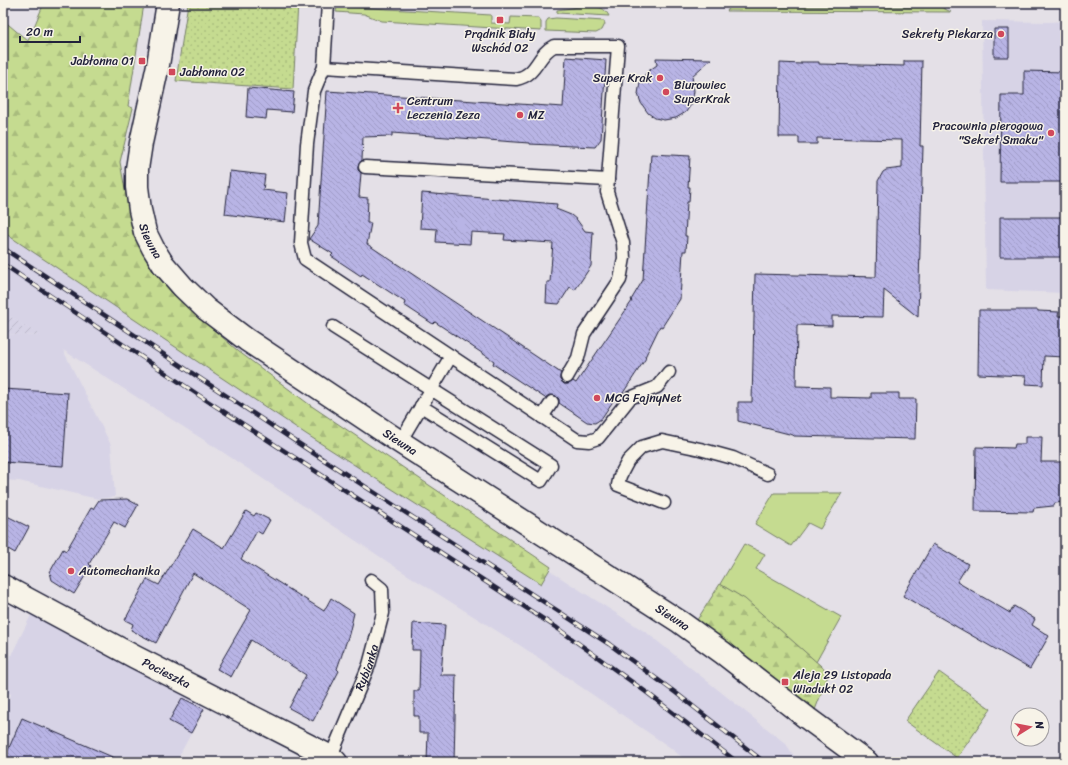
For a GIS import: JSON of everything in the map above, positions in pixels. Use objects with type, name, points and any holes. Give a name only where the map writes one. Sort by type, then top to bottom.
[{"type":"street","name":"Siewna","points":[[168,3],[158,65],[137,169],[137,187],[145,232],[163,264],[182,287],[212,314],[247,340],[400,442],[680,622],[724,653],[807,718],[867,762]]},
{"type":"street","name":"Pocieszka","points":[[3,586],[332,760]]},
{"type":"lane","points":[[328,3],[324,67],[314,91],[308,144],[301,242],[305,259],[577,440],[589,441],[598,438],[630,398],[658,387],[669,372]]},
{"type":"lane","points":[[324,67],[516,79],[524,78],[537,66],[545,51],[554,46],[618,46],[607,192],[623,243],[624,258],[620,280],[584,334],[578,358],[567,377]]},
{"type":"lane","points":[[365,167],[608,180]]},
{"type":"lane","points":[[333,327],[551,466],[541,481],[421,406]]},
{"type":"lane","points":[[400,442],[451,356]]},
{"type":"lane","points":[[542,417],[552,402]]},
{"type":"lane","points":[[664,503],[618,485],[620,476],[628,461],[642,447],[662,441],[733,458],[768,474]]},
{"type":"lane","name":"Rybianka","points":[[332,760],[369,664],[384,613],[382,589],[371,580]]},
{"type":"shaded area","points":[[982,21],[1065,21],[1065,293],[986,290]]},
{"type":"shaded area","points":[[3,215],[489,532],[647,633],[786,744],[798,762],[688,762],[668,746],[521,646],[403,572],[218,449],[63,350],[111,445],[115,497],[98,499],[19,481],[3,480],[3,334],[40,336],[3,312]]},
{"type":"shaded area","points":[[3,312],[41,336],[3,334]]},
{"type":"shaded area","points":[[34,609],[132,663],[207,708],[204,709],[176,762],[3,762],[3,715],[11,694],[3,690],[3,672]]},
{"type":"green space","points":[[44,3],[144,4],[128,106],[133,108],[120,162],[133,234],[152,270],[172,293],[238,351],[310,405],[551,567],[541,584],[306,434],[3,232],[3,20],[28,41]]},
{"type":"green space","points":[[188,3],[298,3],[293,89],[176,81]]},
{"type":"green space","points":[[337,6],[491,15],[491,23],[510,24],[511,17],[538,18],[541,22],[541,31],[382,21],[364,14],[336,12]]},
{"type":"green space","points":[[592,6],[600,8],[603,9],[609,16],[557,13],[557,10]]},
{"type":"green space","points":[[731,6],[941,7],[951,12],[727,11]]},
{"type":"green space","points":[[556,18],[604,21],[605,24],[602,30],[596,33],[546,31],[546,22],[548,19]]},
{"type":"green space","points":[[774,493],[842,493],[820,529],[808,523],[791,546],[755,524]]},
{"type":"green space","points":[[744,544],[765,554],[756,569],[841,617],[816,662],[745,600],[720,584]]},
{"type":"green space","points":[[720,584],[745,599],[829,673],[815,710],[697,620]]},
{"type":"green space","points":[[939,672],[991,709],[957,758],[905,721]]},
{"type":"building","points":[[994,29],[1009,29],[1009,57],[994,57]]},
{"type":"building","points":[[566,57],[606,60],[601,139],[595,147],[529,144],[392,133],[392,136],[363,137],[362,160],[358,166],[358,170],[361,173],[359,197],[368,198],[367,223],[371,223],[367,244],[561,373],[560,380],[564,384],[573,381],[576,383],[632,301],[631,300],[643,280],[651,154],[690,156],[688,187],[690,187],[689,202],[687,202],[685,236],[687,236],[686,251],[683,251],[680,299],[662,327],[660,326],[645,357],[646,358],[621,396],[618,394],[601,419],[595,423],[587,422],[559,403],[559,399],[556,396],[549,395],[545,398],[493,364],[494,361],[435,322],[433,324],[404,305],[405,302],[362,274],[361,276],[331,256],[333,254],[309,239],[318,226],[327,91],[563,107]]},
{"type":"building","name":"Biurowiec SuperKrak","points":[[656,58],[711,59],[692,76],[694,91],[692,103],[686,112],[676,118],[664,120],[655,118],[648,113],[641,103],[638,94],[640,82],[647,72],[657,65]]},
{"type":"building","points":[[904,61],[922,61],[920,146],[923,146],[918,317],[884,290],[883,317],[832,316],[832,326],[797,325],[796,386],[830,387],[830,397],[871,398],[871,393],[899,393],[899,399],[916,399],[915,439],[794,436],[738,421],[738,402],[752,402],[755,274],[876,277],[878,181],[883,172],[886,170],[902,168],[902,140],[817,138],[817,144],[799,144],[799,137],[779,137],[780,63],[801,64],[801,62],[819,62],[819,64],[904,66]]},
{"type":"building","points":[[1024,71],[1065,72],[1065,182],[1000,182],[1001,95],[1024,95]]},
{"type":"building","points":[[248,88],[294,92],[292,112],[267,110],[266,119],[246,117]]},
{"type":"building","points":[[230,171],[265,175],[263,190],[288,193],[285,222],[225,214]]},
{"type":"building","points":[[422,193],[557,204],[556,209],[571,215],[577,220],[585,231],[593,232],[591,266],[575,290],[570,287],[559,304],[546,303],[547,282],[550,282],[553,243],[504,240],[505,234],[471,232],[470,244],[436,242],[437,229],[420,228]]},
{"type":"building","points":[[1000,217],[1065,217],[1065,257],[1000,257]]},
{"type":"building","points":[[979,310],[1038,310],[1059,312],[1058,316],[1065,316],[1065,357],[1044,356],[1043,385],[1025,384],[1026,376],[978,374]]},
{"type":"building","points":[[3,389],[68,393],[63,466],[3,462]]},
{"type":"building","points":[[1025,437],[1042,437],[1041,462],[1065,462],[1065,502],[1055,503],[1053,506],[1034,508],[1033,512],[975,511],[976,447],[1014,448],[1015,444],[1025,444]]},
{"type":"building","points":[[127,499],[138,505],[125,528],[114,522],[89,564],[91,566],[74,594],[52,580],[50,572],[63,549],[66,551],[91,508],[93,509],[99,500]]},
{"type":"building","points":[[246,511],[254,516],[256,513],[270,520],[262,534],[257,531],[241,559],[324,611],[331,598],[354,613],[349,634],[337,669],[339,671],[313,721],[289,708],[306,675],[251,640],[231,677],[217,669],[251,610],[193,573],[156,643],[131,630],[133,624],[125,620],[147,579],[159,585],[193,529],[224,548]]},
{"type":"building","points":[[3,514],[29,527],[15,553],[3,546]]},
{"type":"building","points":[[933,544],[968,564],[957,582],[1010,613],[1014,606],[1035,619],[1032,625],[1049,636],[1030,669],[903,596]]},
{"type":"building","points":[[413,623],[445,625],[441,675],[456,675],[454,762],[427,762],[428,733],[419,733],[419,716],[414,716],[414,691],[419,691],[420,650],[412,650]]},
{"type":"building","points":[[182,698],[204,709],[191,733],[169,721]]},
{"type":"building","points":[[22,718],[124,762],[17,762],[5,757]]},
{"type":"railway","points":[[3,248],[307,449],[609,644],[676,693],[764,762]]},
{"type":"railway","points":[[3,264],[203,398],[557,628],[646,692],[737,762]]},
{"type":"place","name":"Prądnik Biały Wschód 02","points":[[500,20]]},
{"type":"place","name":"Sekrety Piekarza","points":[[1001,34]]},
{"type":"place","name":"Jabłonna 01","points":[[142,61]]},
{"type":"place","name":"Jabłonna 02","points":[[172,72]]},
{"type":"place","name":"Super Krak","points":[[660,78]]},
{"type":"place","name":"Biurowiec SuperKrak","points":[[666,92]]},
{"type":"place","name":"Centrum Leczenia Zeza","points":[[398,108]]},
{"type":"place","name":"MZ","points":[[520,115]]},
{"type":"place","name":"Pracownia pierogowa \"Sekret Smaku\"","points":[[1051,133]]},
{"type":"place","name":"MCG FajnyNet","points":[[597,398]]},
{"type":"place","name":"Automechanika","points":[[71,571]]},
{"type":"place","name":"Aleja 29 Listopada Wiadukt 02","points":[[785,682]]}]
